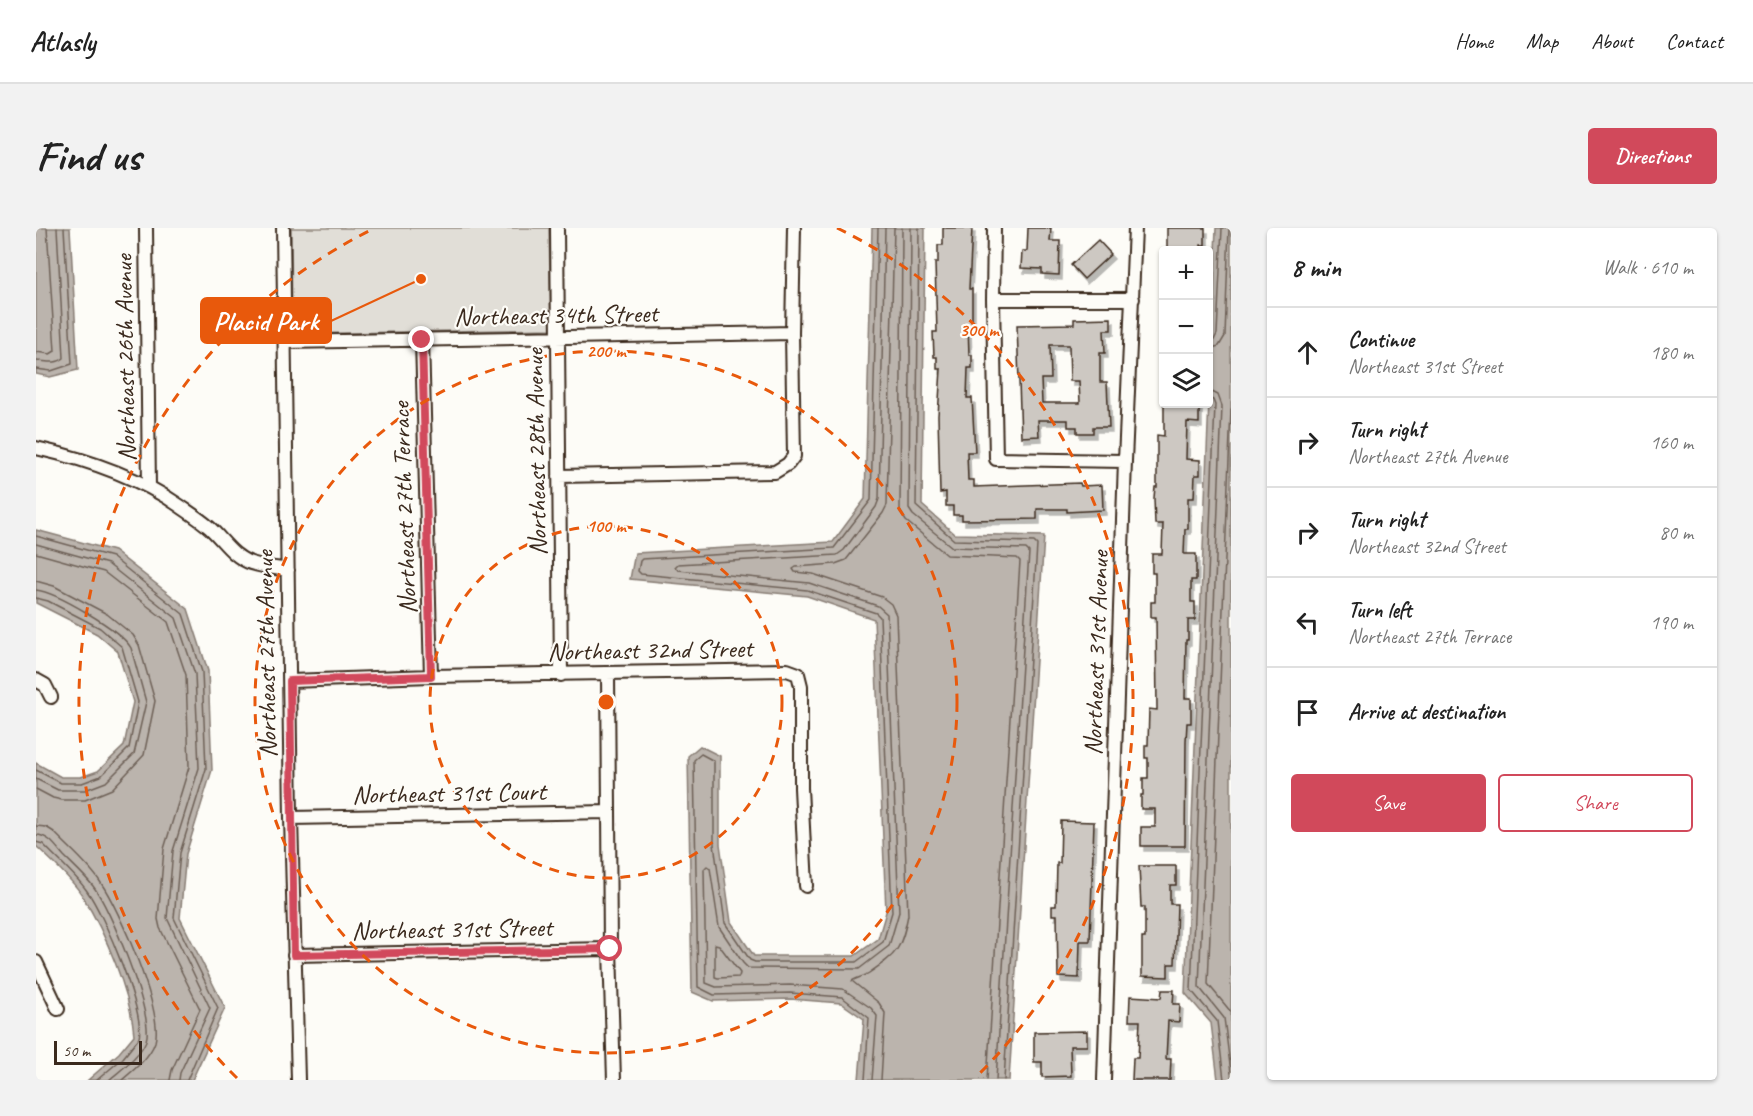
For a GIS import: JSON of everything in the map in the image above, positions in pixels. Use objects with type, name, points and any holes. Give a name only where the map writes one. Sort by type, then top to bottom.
[{"type":"street","name":"Northeast 26th Avenue","points":[[146,228],[149,487]]},
{"type":"street","name":"Northeast 27th Avenue","points":[[283,228],[291,818],[298,1080]]},
{"type":"street","name":"Northeast 28th Avenue","points":[[557,228],[561,675]]},
{"type":"street","points":[[559,476],[776,472],[788,464],[794,456],[792,333],[794,228]]},
{"type":"street","points":[[994,228],[996,459],[1125,461]]},
{"type":"street","name":"Northeast 31st Avenue","points":[[1104,1080],[1135,228]]},
{"type":"street","points":[[993,299],[1133,299]]},
{"type":"street","name":"Northeast 34th Street","points":[[285,342],[792,333]]},
{"type":"street","name":"Northeast 27th Terrace","points":[[422,340],[431,676]]},
{"type":"street","points":[[36,448],[119,474],[149,487],[188,511],[210,529],[231,551],[250,563],[288,570]]},
{"type":"street","name":"Northeast 32nd Street","points":[[290,681],[431,676],[787,670],[798,674],[801,686],[801,788],[806,886]]},
{"type":"street","points":[[608,673],[610,949],[614,1080]]},
{"type":"street","points":[[36,680],[45,685],[51,697]]},
{"type":"street","name":"Northeast 31st Court","points":[[291,818],[608,812]]},
{"type":"street","name":"Northeast 31st Street","points":[[294,955],[610,949]]},
{"type":"street","points":[[36,962],[58,1010]]},
{"type":"shaded area","points":[[291,228],[549,228],[551,329],[292,334]]},
{"type":"water","points":[[36,228],[70,228],[78,370],[50,377],[36,374]]},
{"type":"water","points":[[872,228],[925,228],[922,505],[955,534],[1044,536],[1009,1080],[859,1080],[864,1019],[841,1003],[790,999],[713,1001],[692,992],[688,756],[700,746],[720,756],[720,844],[731,922],[754,956],[854,956],[878,939],[886,912],[874,619],[807,596],[630,579],[635,553],[833,542],[865,499]]},
{"type":"water","points":[[1216,228],[1231,228],[1231,1080],[1218,1080],[1211,1023],[1185,993],[1209,408],[1213,408]]},
{"type":"water","points":[[36,530],[114,551],[188,609],[208,671],[212,770],[186,854],[180,918],[225,1008],[192,1080],[88,1080],[119,1053],[134,1035],[132,1019],[116,964],[91,911],[74,884],[36,846],[36,763],[61,777],[81,777],[98,771],[124,746],[133,702],[118,652],[97,634],[36,603]]},
{"type":"building","points":[[943,228],[972,228],[969,289],[972,289],[972,325],[968,325],[972,368],[968,368],[967,398],[972,398],[975,452],[967,452],[968,480],[974,480],[974,487],[1080,483],[1081,486],[1102,485],[1103,510],[1067,512],[1067,509],[1037,509],[1037,519],[962,520],[962,515],[953,515],[953,506],[946,506],[946,492],[940,493],[938,416],[941,369],[937,369],[937,357],[934,357],[933,332],[937,332],[935,263],[938,263],[938,245],[943,245]]},
{"type":"building","points":[[1028,228],[1051,228],[1050,241],[1060,241],[1059,275],[1042,274],[1042,269],[1021,268],[1022,251],[1027,251]]},
{"type":"building","points":[[1167,228],[1205,228],[1205,245],[1167,246]]},
{"type":"building","points":[[1098,240],[1111,254],[1084,279],[1071,265]]},
{"type":"building","points":[[1111,318],[1111,330],[1104,330],[1105,353],[1100,353],[1100,382],[1107,382],[1109,427],[1093,427],[1093,433],[1077,433],[1077,427],[1068,427],[1068,420],[1038,420],[1039,436],[1021,437],[1017,325],[1074,324],[1074,319]],"holes":[[[1050,345],[1069,345],[1070,381],[1079,381],[1080,403],[1042,403],[1041,379],[1051,379]]]},
{"type":"building","points":[[1164,408],[1199,408],[1199,423],[1187,422],[1186,459],[1200,460],[1200,475],[1195,475],[1194,498],[1188,498],[1188,529],[1185,529],[1184,554],[1196,554],[1196,580],[1191,580],[1191,602],[1195,602],[1195,620],[1188,620],[1188,640],[1186,640],[1185,698],[1191,698],[1191,723],[1187,723],[1186,741],[1185,846],[1141,846],[1141,827],[1155,827],[1155,809],[1141,809],[1141,795],[1143,795],[1143,778],[1148,778],[1148,758],[1145,758],[1145,745],[1148,745],[1149,709],[1157,710],[1156,617],[1151,617],[1151,602],[1155,602],[1155,573],[1152,573],[1152,554],[1162,554],[1163,524],[1155,524],[1154,498],[1155,487],[1157,487],[1157,435],[1164,436]]},
{"type":"building","points":[[1061,821],[1094,822],[1090,941],[1080,941],[1079,978],[1058,977],[1057,915],[1052,915],[1052,906],[1056,906]]},
{"type":"building","points":[[1139,866],[1176,866],[1176,885],[1170,885],[1170,904],[1177,904],[1175,964],[1168,964],[1168,977],[1142,976],[1145,907],[1141,907]]},
{"type":"building","points":[[1162,990],[1174,990],[1173,1004],[1180,1004],[1179,1022],[1168,1021],[1166,1059],[1171,1059],[1170,1080],[1132,1080],[1133,1058],[1138,1058],[1140,1021],[1129,1021],[1130,996],[1161,998]]},
{"type":"building","points":[[1087,1031],[1087,1046],[1070,1046],[1071,1076],[1042,1077],[1042,1062],[1034,1062],[1034,1032]]},
{"type":"place","name":"Placid Park","points":[[421,279]]},
{"type":"route","points":[[422,340],[431,676],[290,681],[294,955],[610,949]]}]
